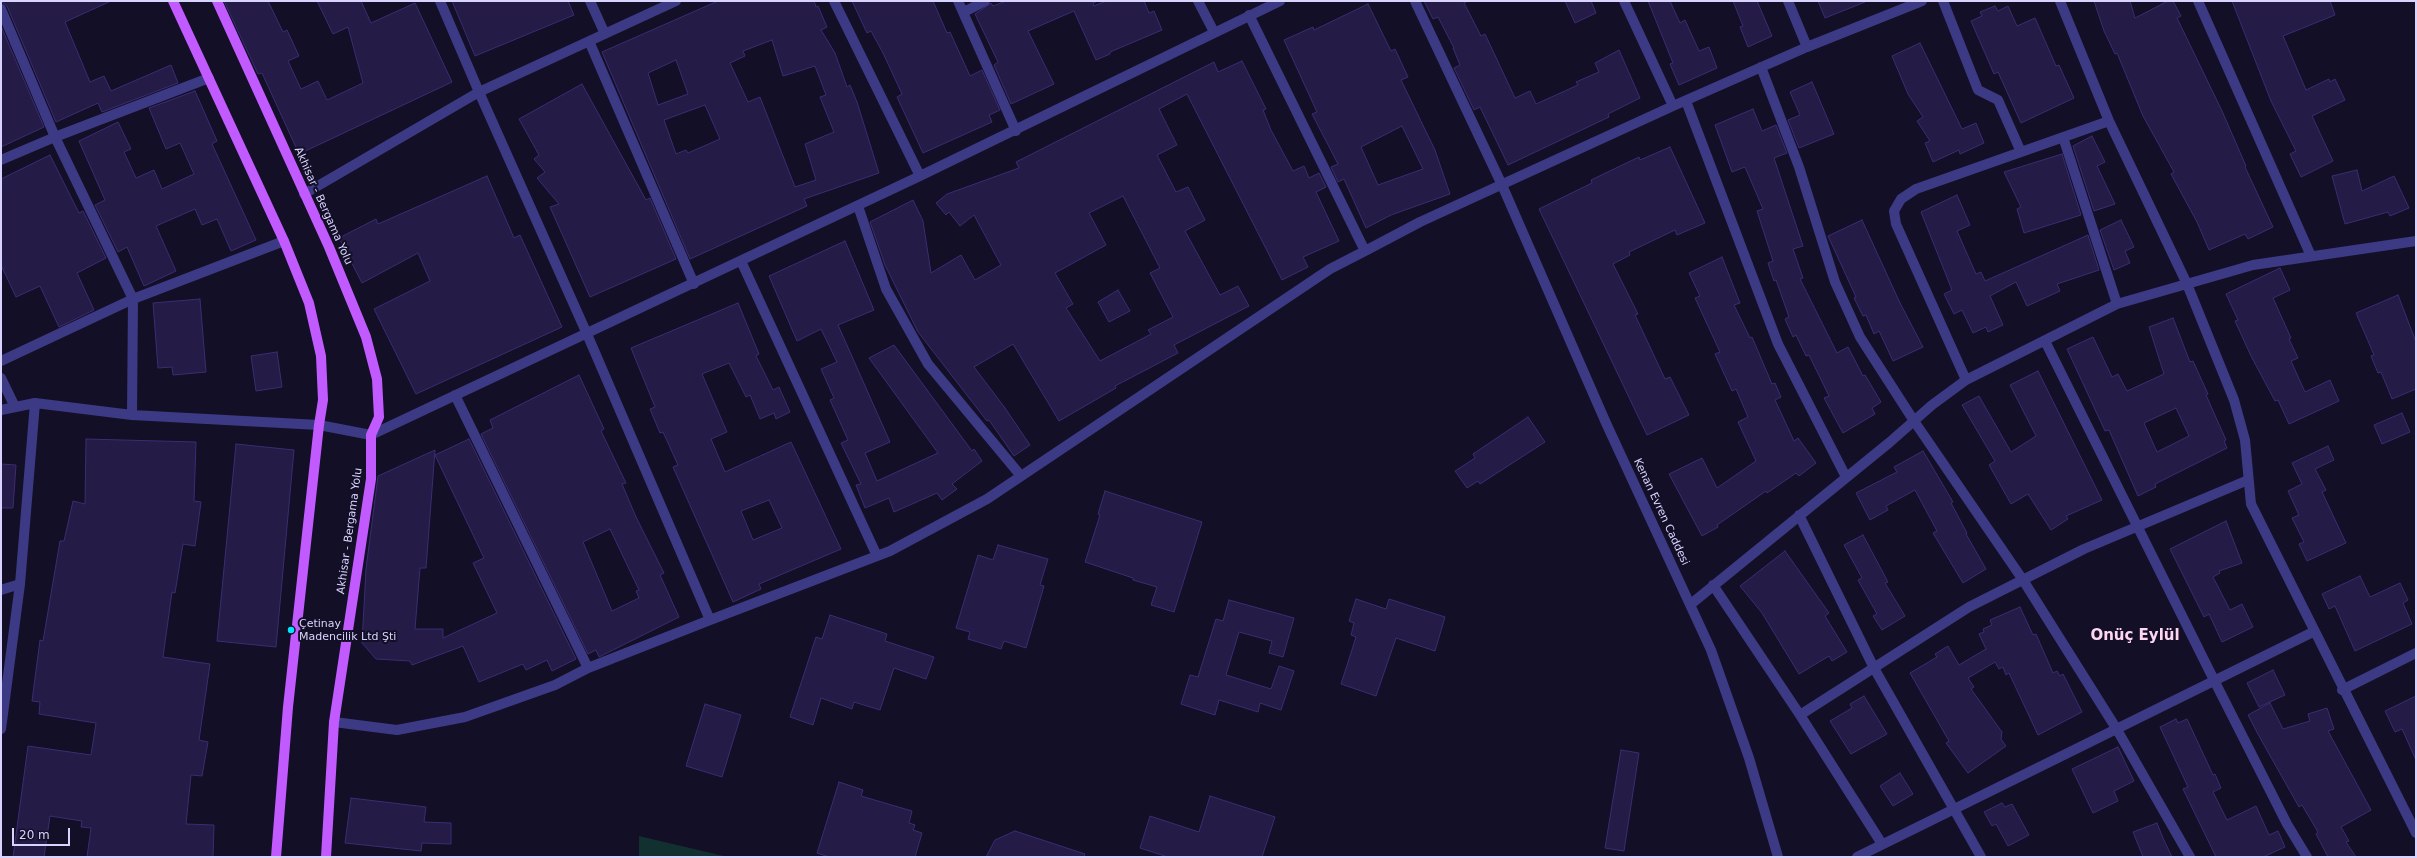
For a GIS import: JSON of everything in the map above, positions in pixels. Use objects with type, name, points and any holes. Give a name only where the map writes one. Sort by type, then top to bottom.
[{"type":"main road","points":[[173,1],[284,241],[309,304],[321,356],[324,400],[319,424],[288,707],[276,857]]},
{"type":"main road","name":"Akhisar - Bergama Yolu","points":[[217,1],[329,247],[366,337],[377,379],[379,416],[371,435],[371,479],[334,722],[326,857]]},
{"type":"street","points":[[440,1],[587,334],[710,620]]},
{"type":"street","points":[[590,1],[605,34]]},
{"type":"street","points":[[304,194],[479,92],[676,1]]},
{"type":"street","points":[[834,1],[920,176]]},
{"type":"street","points":[[958,1],[1016,131]]},
{"type":"street","points":[[964,12],[985,1]]},
{"type":"street","points":[[1198,1],[1214,32]]},
{"type":"street","points":[[1,410],[35,403],[132,415],[319,424],[371,435],[1016,131],[1214,32],[1280,1]]},
{"type":"street","name":"Kenan Evren Caddesi","points":[[1415,1],[1502,185],[1606,423],[1711,650],[1746,751],[1778,857]]},
{"type":"street","points":[[1624,1],[1673,106]]},
{"type":"street","points":[[1788,1],[1807,47]]},
{"type":"street","points":[[334,722],[397,730],[428,726],[493,708],[555,685],[588,668],[877,556],[987,499],[1330,269],[1365,250],[1420,222],[1673,106],[1807,47],[1922,1]]},
{"type":"street","points":[[1943,1],[1978,90],[1998,100],[2021,152]]},
{"type":"street","points":[[2060,1],[2109,121],[2187,284],[2234,400],[2245,440],[2251,504],[2342,690],[2416,833]]},
{"type":"street","points":[[2198,1],[2311,256]]},
{"type":"street","points":[[1,9],[55,137],[133,298],[132,415]]},
{"type":"street","points":[[1249,15],[1365,250]]},
{"type":"street","points":[[589,41],[694,284]]},
{"type":"street","points":[[1761,67],[1799,167],[1835,282],[1860,337],[1914,421],[2023,580],[2116,728],[2190,857]]},
{"type":"street","points":[[1,160],[55,137],[209,78]]},
{"type":"street","points":[[1686,101],[1778,344],[1846,477]]},
{"type":"street","points":[[1966,380],[1896,224],[1894,211],[1901,199],[1916,189],[2109,121]]},
{"type":"street","points":[[2063,137],[2117,304]]},
{"type":"street","points":[[858,206],[886,289],[928,364],[1021,476]]},
{"type":"street","points":[[1,361],[133,298],[284,241]]},
{"type":"street","points":[[1691,604],[1966,380],[2117,304],[2253,265],[2416,241]]},
{"type":"street","points":[[741,261],[877,556]]},
{"type":"street","points":[[2045,341],[2136,526],[2287,824],[2307,857]]},
{"type":"street","points":[[1,378],[15,407]]},
{"type":"street","points":[[455,395],[588,668]]},
{"type":"street","points":[[1,729],[20,584],[35,403]]},
{"type":"street","points":[[1800,715],[1969,608],[2023,580],[2136,526],[2248,480]]},
{"type":"street","points":[[1799,515],[1874,668],[1955,808],[1981,857]]},
{"type":"street","points":[[1,590],[20,584]]},
{"type":"street","points":[[1713,585],[1800,715],[1882,844]]},
{"type":"street","points":[[1857,857],[2313,632]]},
{"type":"street","points":[[2342,690],[2416,653]]},
{"type":"green space","points":[[639,836],[728,857],[639,857]]},
{"type":"building","points":[[1,1],[111,1],[65,22],[90,82],[104,76],[111,91],[171,65],[178,83],[102,112],[98,103],[56,122],[7,6]]},
{"type":"building","points":[[224,1],[268,1],[283,32],[287,30],[299,56],[288,61],[301,89],[318,81],[327,100],[363,83],[348,27],[333,34],[317,1],[361,1],[371,23],[415,3],[452,82],[299,154],[262,73],[258,74]]},
{"type":"building","points":[[452,1],[568,1],[574,15],[475,56]]},
{"type":"building","points":[[718,1],[814,1],[816,7],[818,6],[827,27],[821,30],[835,53],[847,87],[850,85],[857,102],[879,173],[804,199],[807,206],[690,259],[602,52]],"holes":[[[772,40],[783,76],[815,66],[826,95],[820,97],[834,132],[805,144],[816,180],[795,187],[760,97],[748,102],[730,63],[745,56],[743,51]],[[676,60],[688,94],[658,105],[648,73]],[[705,105],[720,139],[688,153],[686,150],[676,154],[664,120]]]},
{"type":"building","points":[[852,1],[933,1],[947,33],[950,32],[970,76],[982,70],[1000,110],[989,115],[992,122],[923,153],[897,97],[902,94],[883,53],[871,31],[867,33]]},
{"type":"building","points":[[1006,1],[1098,1],[1093,3],[1094,6],[1106,1],[1144,1],[1149,13],[1154,11],[1162,30],[1110,52],[1110,54],[1096,60],[1074,11],[1028,31],[1054,84],[1011,104],[994,65],[998,62],[975,14],[991,3],[993,6]]},
{"type":"building","points":[[1424,1],[1468,1],[1464,3],[1481,36],[1485,34],[1515,98],[1530,91],[1536,104],[1578,85],[1576,82],[1599,72],[1595,63],[1619,50],[1640,98],[1608,114],[1609,117],[1508,165],[1480,107],[1474,110],[1454,68],[1460,65],[1454,48],[1438,17],[1433,19]]},
{"type":"building","points":[[1565,1],[1591,1],[1596,13],[1575,23]]},
{"type":"building","points":[[1648,1],[1670,1],[1680,23],[1685,20],[1699,51],[1709,47],[1717,68],[1679,85],[1670,64],[1673,63]]},
{"type":"building","points":[[1733,1],[1757,1],[1772,36],[1748,47],[1740,27],[1743,26]]},
{"type":"building","points":[[1818,1],[1864,1],[1865,2],[1825,18]]},
{"type":"building","points":[[2094,1],[2130,1],[2135,18],[2168,1],[2173,1],[2181,16],[2177,18],[2222,111],[2246,166],[2245,167],[2273,227],[2248,239],[2245,234],[2209,250],[2197,222],[2171,174],[2174,172],[2143,116],[2117,53],[2115,54],[2104,31]]},
{"type":"building","points":[[2232,1],[2330,1],[2335,15],[2283,36],[2306,90],[2329,79],[2330,82],[2335,79],[2345,100],[2312,116],[2333,161],[2301,177],[2290,154],[2296,151],[2271,101]]},
{"type":"building","points":[[1368,4],[1391,51],[1395,49],[1408,77],[1401,80],[1435,150],[1450,194],[1391,215],[1366,228],[1344,179],[1338,182],[1331,167],[1338,164],[1312,114],[1317,112],[1284,40],[1313,27],[1314,30]],"holes":[[[1402,126],[1423,169],[1378,185],[1361,147]]]},
{"type":"building","points":[[1995,6],[1998,11],[2008,6],[2017,26],[2035,18],[2056,66],[2059,65],[2074,98],[2021,123],[1998,72],[1994,74],[1971,21],[1982,16],[1980,12]]},
{"type":"building","points":[[1,26],[44,127],[1,147]]},
{"type":"building","points":[[1920,43],[1962,129],[1976,123],[1984,143],[1960,154],[1959,150],[1933,162],[1925,143],[1930,141],[1917,121],[1923,117],[1908,94],[1892,56]]},
{"type":"building","points":[[1242,61],[1266,109],[1263,110],[1271,130],[1293,171],[1304,166],[1309,178],[1319,173],[1326,187],[1316,192],[1339,241],[1303,257],[1308,267],[1282,280],[1187,94],[1159,109],[1177,145],[1157,155],[1176,192],[1188,187],[1205,220],[1185,231],[1220,295],[1238,286],[1249,306],[1174,345],[1178,353],[1115,386],[1116,388],[1059,421],[1013,344],[974,367],[1005,408],[1030,445],[1014,456],[989,420],[987,421],[918,332],[885,265],[870,222],[913,200],[923,221],[931,273],[961,255],[975,280],[1001,265],[974,215],[960,226],[949,212],[946,215],[936,203],[947,194],[1019,168],[1016,162],[1214,62],[1218,72]],"holes":[[[1123,196],[1160,268],[1150,273],[1173,317],[1148,330],[1151,334],[1100,361],[1066,308],[1073,304],[1055,273],[1106,245],[1089,213]]]},
{"type":"building","points":[[1812,82],[1834,134],[1799,148],[1788,120],[1800,115],[1790,92]]},
{"type":"building","points":[[582,84],[646,200],[650,198],[676,259],[590,297],[550,207],[559,204],[537,178],[545,172],[534,159],[539,155],[519,119]]},
{"type":"building","points":[[195,91],[217,141],[212,144],[256,240],[231,251],[217,219],[202,225],[195,209],[156,226],[176,271],[144,286],[127,247],[118,252],[95,205],[105,200],[79,141],[118,122],[131,149],[124,152],[136,178],[154,170],[162,189],[194,174],[180,143],[166,149],[149,108]]},
{"type":"building","points":[[1753,109],[1762,131],[1776,125],[1787,153],[1774,158],[1803,246],[1793,249],[1803,278],[1800,279],[1837,353],[1848,347],[1863,376],[1865,375],[1881,402],[1872,408],[1875,414],[1843,433],[1824,398],[1829,396],[1809,355],[1806,356],[1796,335],[1793,337],[1785,319],[1789,317],[1776,280],[1774,281],[1768,263],[1773,261],[1757,211],[1763,209],[1745,167],[1732,172],[1715,125]]},
{"type":"building","points":[[2092,136],[2105,162],[2097,166],[2115,204],[2094,211],[2073,146]]},
{"type":"building","points":[[1670,147],[1705,223],[1677,235],[1675,230],[1629,252],[1630,255],[1613,264],[1638,314],[1635,315],[1665,379],[1670,377],[1689,415],[1647,435],[1539,209],[1592,183],[1591,180],[1639,157],[1640,160]]},
{"type":"building","points":[[2062,154],[2081,215],[2024,233],[2017,209],[2021,207],[2004,172]]},
{"type":"building","points":[[50,155],[79,213],[83,211],[106,258],[77,273],[94,310],[59,327],[40,286],[16,297],[1,265],[1,179]]},
{"type":"building","points":[[2357,170],[2362,191],[2394,176],[2409,208],[2390,216],[2388,212],[2345,224],[2332,176]]},
{"type":"building","points":[[487,176],[514,238],[520,235],[562,327],[416,394],[374,309],[430,281],[418,253],[362,283],[339,238],[376,219],[378,224]]},
{"type":"building","points":[[1957,195],[1970,225],[1957,231],[1976,274],[1981,272],[1985,281],[2088,235],[2099,270],[2057,284],[2060,291],[2027,306],[2016,282],[1990,296],[2003,325],[1988,332],[1986,327],[1973,333],[1962,310],[1954,314],[1944,294],[1952,290],[1921,212]]},
{"type":"building","points":[[1862,220],[1900,303],[1923,347],[1893,361],[1879,331],[1874,334],[1866,315],[1863,316],[1854,298],[1856,297],[1828,236]]},
{"type":"building","points":[[2121,220],[2134,247],[2125,251],[2130,263],[2114,270],[2100,230]]},
{"type":"building","points":[[845,241],[874,310],[838,325],[890,442],[865,453],[877,481],[938,453],[869,358],[894,345],[972,451],[974,449],[982,461],[952,484],[957,489],[942,500],[937,493],[894,512],[889,498],[865,508],[856,485],[861,484],[841,443],[848,440],[830,400],[834,398],[821,369],[837,362],[821,329],[797,341],[769,276]]},
{"type":"building","points":[[1722,257],[1740,303],[1734,305],[1750,338],[1752,337],[1772,384],[1775,383],[1781,397],[1775,400],[1794,441],[1798,438],[1816,463],[1799,476],[1796,473],[1767,493],[1766,491],[1717,525],[1718,527],[1702,536],[1669,474],[1702,458],[1717,488],[1756,461],[1738,422],[1748,417],[1736,389],[1732,391],[1715,354],[1720,352],[1695,298],[1700,296],[1689,273]]},
{"type":"building","points":[[2280,268],[2290,290],[2273,298],[2291,338],[2289,339],[2298,358],[2291,361],[2305,392],[2330,380],[2339,401],[2289,424],[2278,400],[2275,401],[2251,356],[2235,321],[2238,320],[2226,294]]},
{"type":"building","points":[[1118,290],[1130,311],[1109,322],[1098,302]]},
{"type":"building","points":[[2398,295],[2416,342],[2416,389],[2392,399],[2381,372],[2378,373],[2371,356],[2374,355],[2356,313]]},
{"type":"building","points":[[200,299],[206,372],[173,375],[172,367],[158,368],[153,303]]},
{"type":"building","points":[[738,303],[759,354],[756,356],[773,390],[779,387],[790,412],[776,419],[774,413],[760,419],[750,395],[746,397],[729,363],[702,374],[727,432],[711,439],[725,472],[791,442],[841,549],[759,584],[761,589],[733,602],[673,467],[678,465],[663,432],[660,433],[650,409],[655,407],[631,348]],"holes":[[[769,500],[782,528],[753,540],[741,511]]]},
{"type":"building","points":[[2173,318],[2190,362],[2193,361],[2208,394],[2206,395],[2226,440],[2224,441],[2227,448],[2155,484],[2156,487],[2138,496],[2109,430],[2105,431],[2067,349],[2093,337],[2112,377],[2118,374],[2127,391],[2164,374],[2149,327]],"holes":[[[2176,408],[2189,436],[2157,452],[2144,423]]]},
{"type":"building","points":[[277,352],[282,387],[256,391],[251,356]]},
{"type":"building","points":[[2038,371],[2102,500],[2066,516],[2068,519],[2051,530],[2028,494],[2011,504],[1989,465],[1995,461],[1962,405],[1979,396],[2011,452],[2036,436],[2010,385]]},
{"type":"building","points":[[579,375],[604,429],[601,431],[626,483],[622,484],[636,517],[664,573],[660,575],[679,617],[599,657],[596,650],[588,654],[481,434],[493,428],[490,420]],"holes":[[[610,529],[639,590],[636,591],[639,598],[612,611],[583,542]]]},
{"type":"building","points":[[2402,413],[2410,432],[2382,444],[2374,425]]},
{"type":"building","points":[[1528,417],[1545,442],[1480,484],[1478,481],[1467,488],[1455,471],[1475,458],[1473,454]]},
{"type":"building","points":[[86,439],[196,442],[194,501],[201,502],[195,546],[183,544],[175,593],[172,592],[163,657],[210,664],[199,740],[208,742],[202,776],[191,775],[186,824],[214,825],[213,857],[87,857],[91,828],[81,827],[82,821],[50,816],[44,857],[13,857],[28,746],[91,755],[96,723],[39,714],[40,702],[32,701],[40,640],[43,641],[60,541],[64,541],[73,501],[85,504]]},
{"type":"building","points":[[469,439],[576,659],[552,671],[547,660],[526,670],[523,664],[479,682],[463,646],[412,665],[410,661],[376,659],[362,643],[366,569],[378,476],[435,450],[426,568],[420,568],[415,629],[443,629],[443,638],[497,613],[473,563],[484,558],[435,455]]},
{"type":"building","points":[[236,444],[294,450],[276,647],[217,641]]},
{"type":"building","points":[[2328,446],[2334,460],[2315,469],[2326,490],[2322,492],[2346,543],[2307,561],[2299,544],[2304,542],[2292,518],[2299,515],[2288,491],[2302,484],[2292,463]]},
{"type":"building","points":[[1923,451],[1953,502],[1951,503],[1967,533],[1966,534],[1986,569],[1963,583],[1933,533],[1937,531],[1915,490],[1886,506],[1888,510],[1870,520],[1856,493],[1897,472],[1894,467]]},
{"type":"building","points":[[1,464],[16,465],[13,508],[1,508]]},
{"type":"building","points":[[1105,491],[1202,522],[1174,612],[1151,605],[1157,587],[1133,580],[1133,578],[1085,562],[1100,515],[1098,514]]},
{"type":"building","points":[[2226,521],[2242,563],[2219,571],[2220,573],[2213,577],[2230,610],[2242,604],[2253,627],[2222,642],[2209,614],[2204,617],[2170,549]]},
{"type":"building","points":[[1863,535],[1888,582],[1885,583],[1905,616],[1882,630],[1873,616],[1877,614],[1858,580],[1862,578],[1844,545]]},
{"type":"building","points":[[998,545],[1048,559],[1040,585],[1044,586],[1026,648],[1004,641],[1001,649],[968,639],[970,632],[956,628],[978,555],[993,560]]},
{"type":"building","points":[[1785,551],[1829,613],[1825,616],[1847,652],[1832,661],[1829,656],[1799,674],[1762,613],[1740,586]]},
{"type":"building","points":[[2360,576],[2370,597],[2400,583],[2408,600],[2403,603],[2412,624],[2355,651],[2335,606],[2329,609],[2322,594]]},
{"type":"building","points":[[1356,599],[1386,609],[1389,599],[1445,617],[1435,651],[1396,638],[1376,696],[1341,684],[1356,637],[1351,635],[1354,623],[1349,621]]},
{"type":"building","points":[[1229,600],[1294,618],[1283,657],[1269,653],[1272,641],[1239,632],[1226,675],[1271,689],[1279,666],[1294,671],[1281,710],[1260,703],[1258,712],[1219,700],[1215,715],[1181,704],[1190,675],[1198,677],[1216,619],[1223,621]]},
{"type":"building","points":[[2020,607],[2033,635],[2036,634],[2053,673],[2057,671],[2060,676],[2063,674],[2082,712],[2038,735],[2009,673],[2006,675],[2003,667],[1999,669],[1995,662],[1968,678],[1974,687],[1971,689],[2002,732],[2001,739],[2006,746],[1968,773],[1946,743],[1949,741],[1910,673],[1937,657],[1935,654],[1948,646],[1959,665],[1986,649],[1979,634],[1984,632],[1983,629],[1992,625],[1990,620]]},
{"type":"building","points":[[830,615],[887,634],[885,641],[934,657],[926,679],[894,668],[880,710],[854,702],[852,709],[821,698],[813,725],[790,717],[816,637],[822,639]]},
{"type":"building","points":[[2273,670],[2285,695],[2259,707],[2247,683]]},
{"type":"building","points":[[1864,696],[1887,734],[1851,754],[1830,721],[1852,708],[1850,704]]},
{"type":"building","points":[[2416,696],[2416,760],[2402,729],[2395,732],[2385,711]]},
{"type":"building","points":[[2270,703],[2283,729],[2310,721],[2308,714],[2327,708],[2334,729],[2328,731],[2371,810],[2341,827],[2349,841],[2346,842],[2356,857],[2328,857],[2316,834],[2318,832],[2302,805],[2299,807],[2259,736],[2248,715]]},
{"type":"building","points":[[705,704],[741,715],[722,777],[686,766]]},
{"type":"building","points":[[2176,719],[2178,723],[2187,719],[2213,775],[2215,774],[2221,788],[2213,792],[2227,820],[2256,806],[2269,835],[2278,831],[2285,847],[2263,857],[2216,857],[2183,789],[2188,787],[2160,727]]},
{"type":"building","points":[[2118,747],[2134,781],[2114,791],[2118,801],[2093,813],[2072,769]]},
{"type":"building","points":[[1621,750],[1639,753],[1624,851],[1605,848]]},
{"type":"building","points":[[1900,773],[1913,794],[1893,806],[1880,786]]},
{"type":"building","points":[[839,782],[863,790],[861,796],[912,811],[909,823],[915,825],[913,830],[922,833],[915,857],[829,857],[817,853]]},
{"type":"building","points":[[1210,796],[1275,817],[1262,857],[1168,857],[1140,848],[1150,816],[1199,832]]},
{"type":"building","points":[[351,798],[426,807],[424,822],[451,823],[451,844],[422,843],[421,851],[345,843]]},
{"type":"building","points":[[2002,803],[2005,807],[2012,804],[2029,835],[2008,846],[1996,824],[1992,826],[1984,812]]},
{"type":"building","points":[[2157,823],[2172,857],[2143,857],[2133,832]]},
{"type":"building","points":[[1015,831],[1085,854],[1084,857],[986,857],[995,840]]},
{"type":"place","name":"Çetinay Madencilik Ltd Şti","points":[[291,630]]},
{"type":"district","name":"Onüç Eylül","points":[[2135,636]]}]
